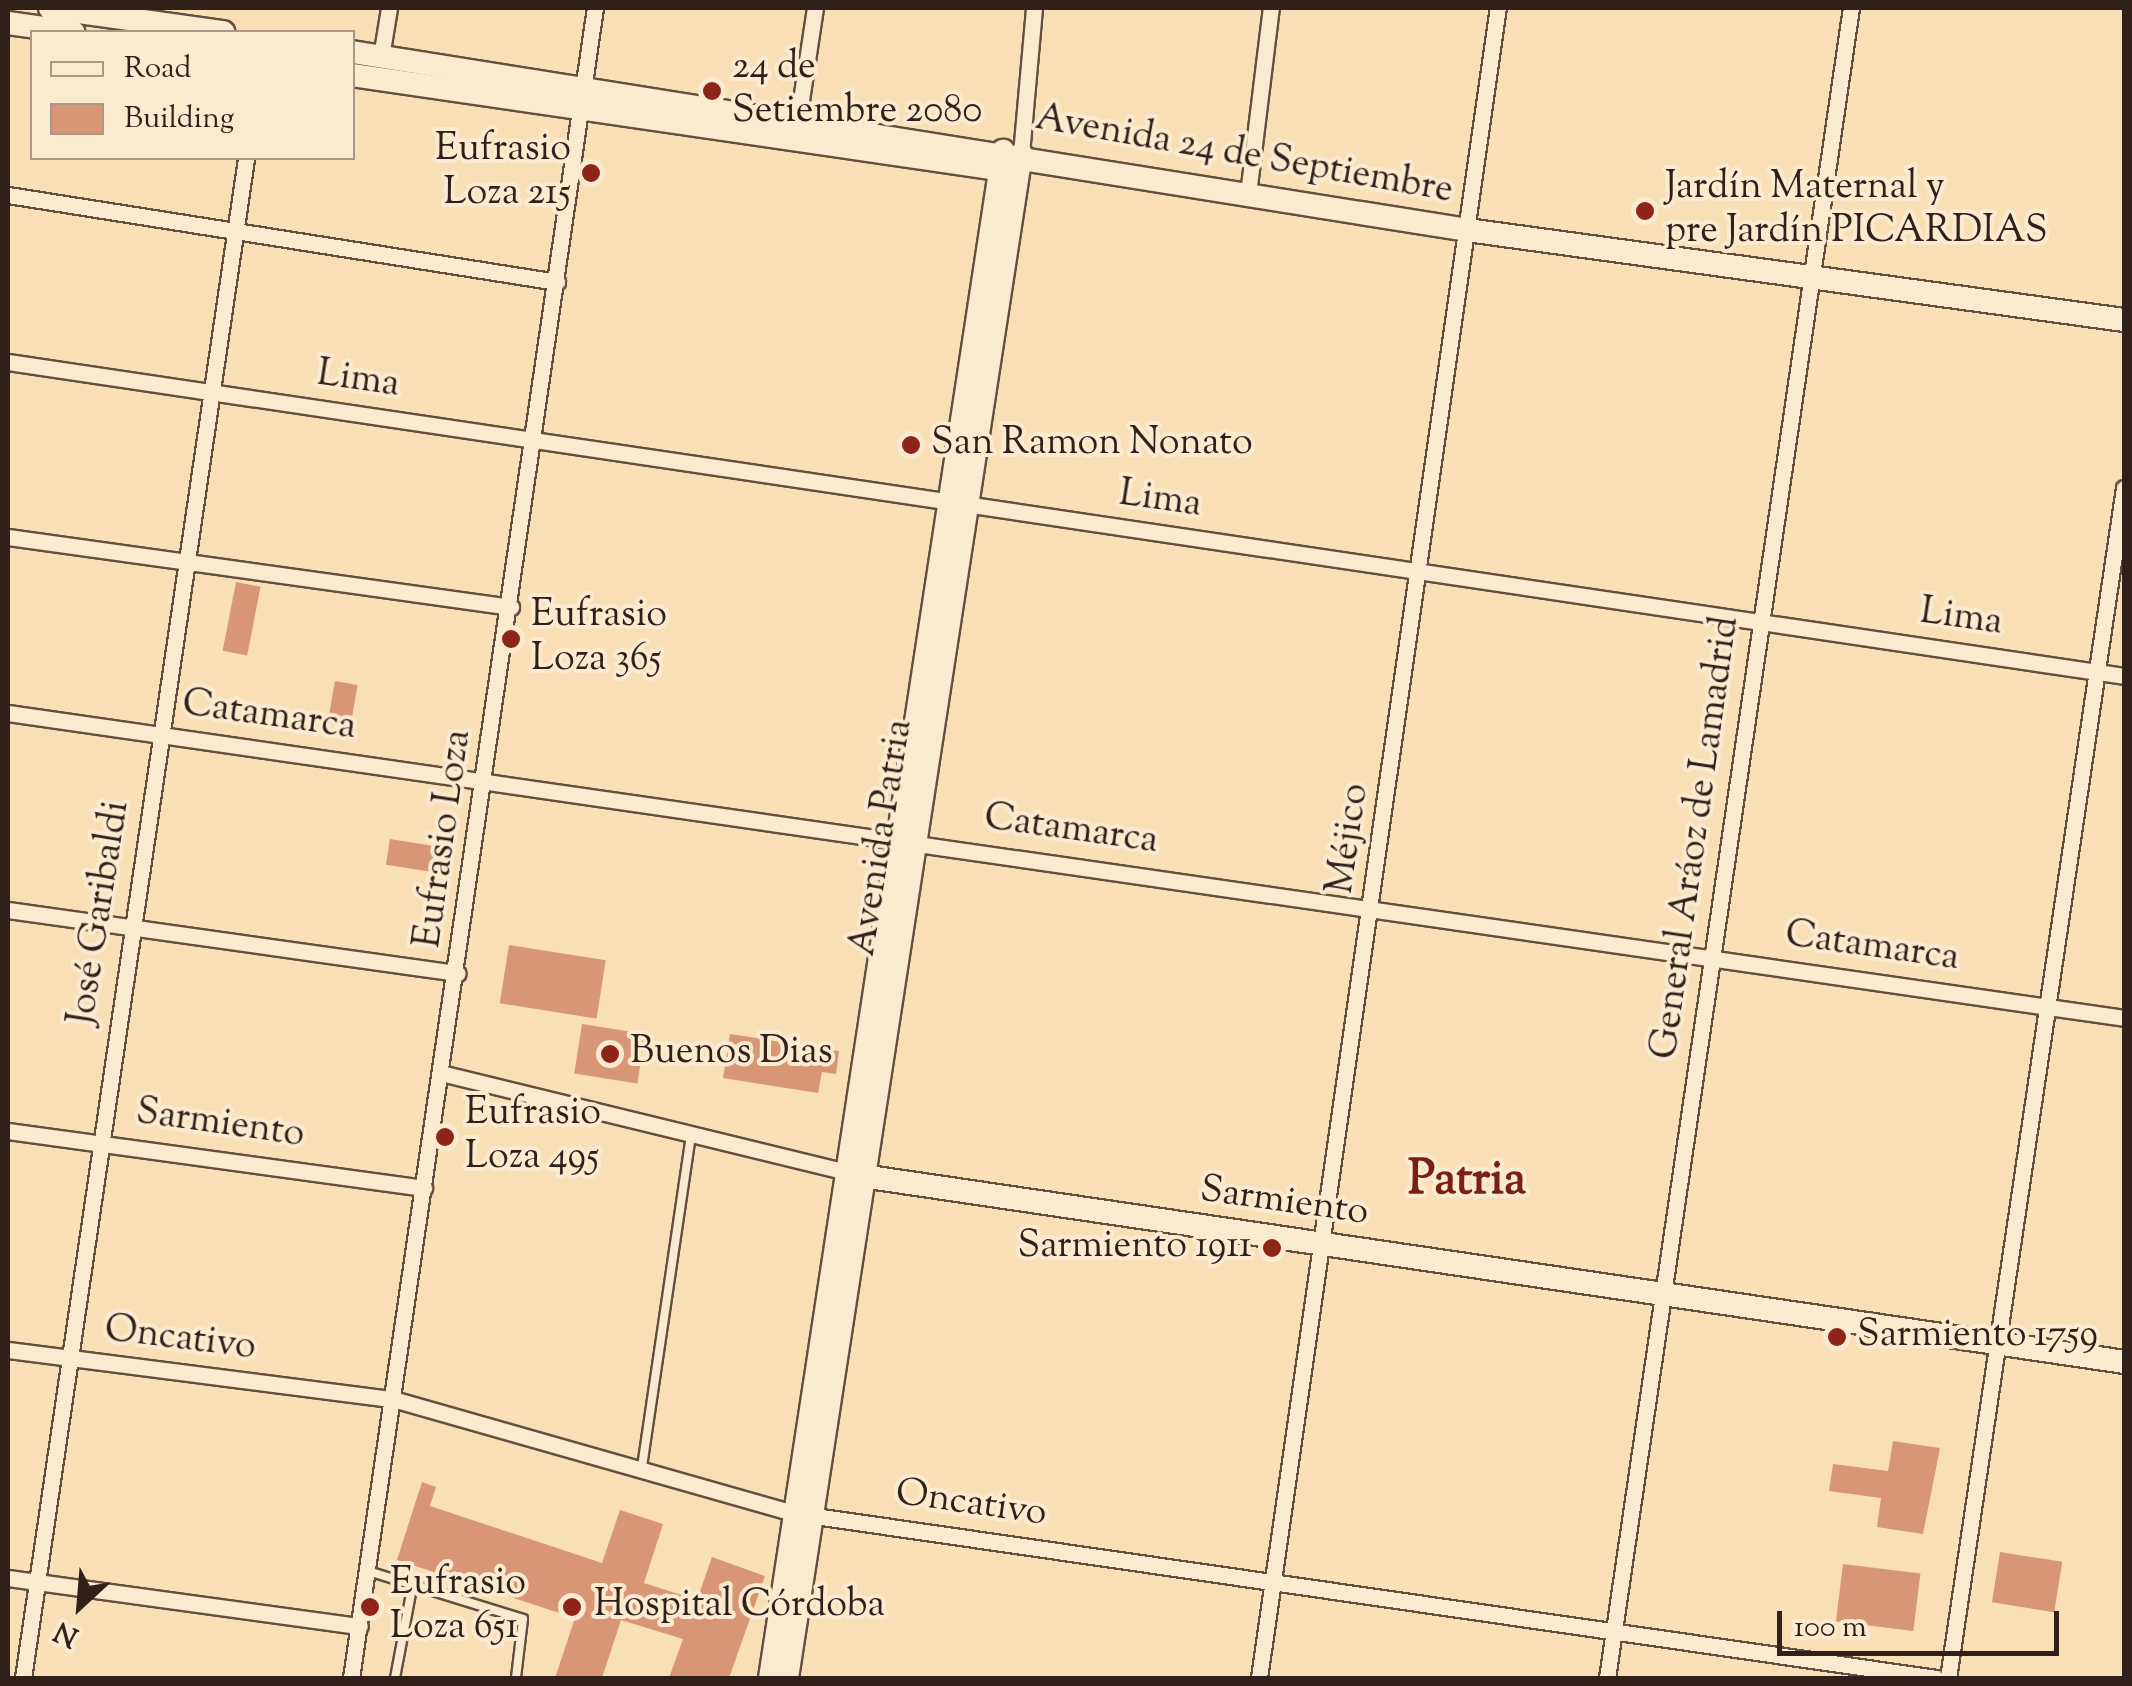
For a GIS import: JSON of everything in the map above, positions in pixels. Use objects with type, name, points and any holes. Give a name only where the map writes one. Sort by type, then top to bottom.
[{"type":"main road","points":[[50,8],[211,30]]},
{"type":"main road","points":[[8,23],[59,30]]},
{"type":"main road","name":"Avenida 24 de Septiembre","points":[[355,53],[580,99],[972,165],[1011,162]]},
{"type":"main road","name":"Avenida 24 de Septiembre","points":[[355,75],[798,120],[1011,162],[1812,280],[2124,320]]},
{"type":"main road","name":"Avenida Patria","points":[[787,1678],[803,1515],[963,505],[1011,162]]},
{"type":"main road","name":"Sarmiento","points":[[854,1174],[2124,1362]]},
{"type":"main road","name":"Avenida Patria","points":[[770,1678],[803,1515]]},
{"type":"street","points":[[381,57],[389,8]]},
{"type":"street","name":"Eufrasio Loza","points":[[351,1678],[458,973],[595,8]]},
{"type":"street","points":[[798,120],[815,8]]},
{"type":"street","name":"Avenida Patria","points":[[1011,162],[1034,8]]},
{"type":"street","points":[[1248,194],[1271,8]]},
{"type":"street","name":"Méjico","points":[[1259,1678],[1374,906],[1498,8]]},
{"type":"street","name":"General Aráoz de Lamadrid","points":[[1607,1678],[1851,8]]},
{"type":"street","name":"José Garibaldi","points":[[23,1678],[98,1144],[162,735],[208,392],[246,160]]},
{"type":"street","points":[[8,195],[557,282]]},
{"type":"street","name":"Lima","points":[[8,362],[2124,676]]},
{"type":"street","points":[[1948,1678],[2124,488]]},
{"type":"street","points":[[8,537],[511,607]]},
{"type":"street","name":"Catamarca","points":[[8,713],[1374,906],[2124,1018]]},
{"type":"street","points":[[8,910],[458,973]]},
{"type":"street","name":"Sarmiento","points":[[441,1073],[854,1174]]},
{"type":"street","name":"Sarmiento","points":[[8,1131],[424,1188]]},
{"type":"street","name":"Oncativo","points":[[8,1350],[393,1399],[803,1515],[1936,1678]]},
{"type":"street","points":[[8,1578],[360,1626]]},
{"type":"lane","points":[[642,1467],[691,1132]]},
{"type":"lane","points":[[368,1571],[522,1619],[516,1678]]},
{"type":"lane","points":[[395,1678],[412,1583]]},
{"type":"building","points":[[236,582],[261,587],[247,655],[223,651]]},
{"type":"building","points":[[335,681],[358,685],[351,724],[328,720]]},
{"type":"building","points":[[390,839],[446,848],[442,874],[386,865]]},
{"type":"building","points":[[509,945],[606,960],[597,1019],[500,1003]]},
{"type":"building","name":"Buenos Dias","points":[[582,1024],[645,1034],[637,1083],[574,1073]]},
{"type":"building","points":[[730,1034],[839,1051],[836,1074],[822,1072],[818,1093],[723,1078]]},
{"type":"building","points":[[1893,1441],[1940,1448],[1923,1534],[1877,1527],[1881,1498],[1829,1491],[1833,1464],[1888,1471]]},
{"type":"building","points":[[422,1482],[436,1487],[430,1506],[602,1563],[620,1510],[663,1524],[644,1583],[697,1600],[712,1557],[765,1576],[729,1678],[669,1678],[683,1639],[621,1620],[602,1678],[555,1678],[575,1618],[397,1560]]},
{"type":"building","points":[[2000,1552],[2062,1562],[2054,1612],[1992,1602]]},
{"type":"building","points":[[1843,1564],[1920,1574],[1913,1631],[1836,1622]]},
{"type":"place","name":"24 de Setiembre 2080","points":[[712,91]]},
{"type":"place","name":"Eufrasio Loza 215","points":[[591,173]]},
{"type":"place","name":"Jardín Maternal y pre Jardín PICARDIAS","points":[[1645,211]]},
{"type":"place","name":"San Ramon Nonato","points":[[911,445]]},
{"type":"place","name":"Eufrasio Loza 365","points":[[511,639]]},
{"type":"place","name":"Buenos Dias","points":[[610,1054]]},
{"type":"place","name":"Eufrasio Loza 495","points":[[445,1137]]},
{"type":"place","name":"Sarmiento 1911","points":[[1272,1248]]},
{"type":"place","name":"Sarmiento 1759","points":[[1837,1337]]},
{"type":"place","name":"Eufrasio Loza 651","points":[[370,1607]]},
{"type":"place","name":"Hospital Córdoba","points":[[572,1607]]},
{"type":"district","name":"Patria","points":[[1467,1182]]}]
